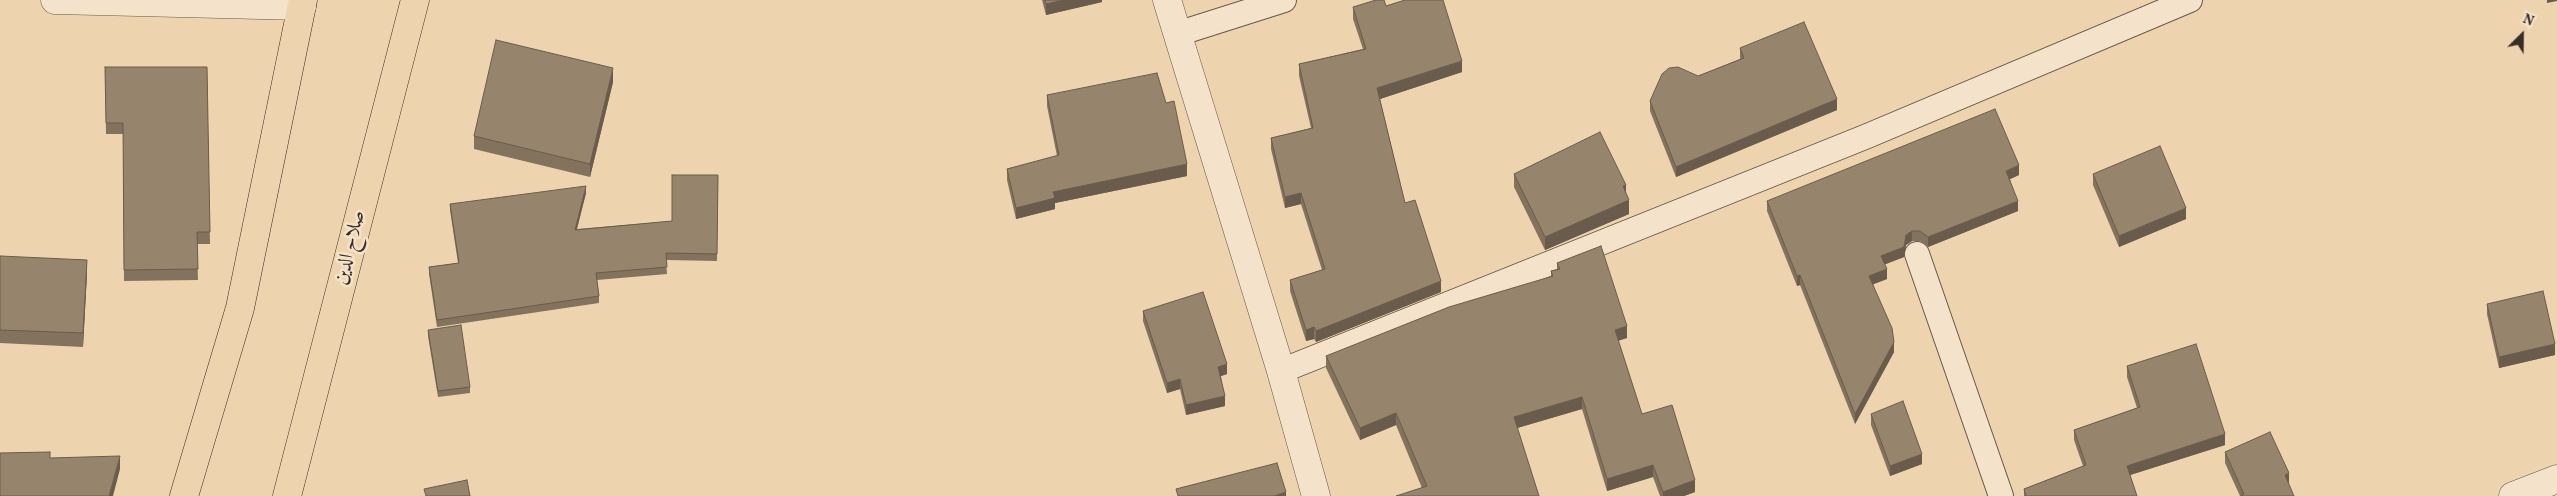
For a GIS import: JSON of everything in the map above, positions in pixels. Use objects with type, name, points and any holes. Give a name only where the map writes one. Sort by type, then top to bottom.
[{"type":"highway","name":"صلاح الدين","points":[[286,496],[415,0]]},
{"type":"highway","points":[[184,496],[240,308],[302,3]]},
{"type":"street","points":[[55,0],[302,3]]},
{"type":"street","points":[[1167,0],[1281,371],[1316,496]]},
{"type":"street","points":[[2512,496],[2557,479]]},
{"type":"lane","points":[[1177,34],[1284,0]]},
{"type":"lane","points":[[1281,371],[1865,137],[2190,0]]},
{"type":"lane","points":[[1917,254],[2001,496]]},
{"type":"building","points":[[1045,0],[1064,0],[1046,4]]},
{"type":"building","points":[[1376,0],[1384,0],[1386,6],[1405,0],[1443,0],[1462,61],[1377,88],[1405,203],[1415,200],[1441,281],[1316,331],[1314,327],[1306,330],[1290,280],[1325,269],[1301,193],[1285,197],[1271,138],[1313,128],[1299,64],[1366,49],[1353,7]]},
{"type":"building","points":[[1804,22],[1837,99],[1676,167],[1650,101],[1662,74],[1669,68],[1678,67],[1698,76],[1744,58],[1740,48]]},
{"type":"building","points":[[496,40],[613,68],[590,164],[474,136]]},
{"type":"building","points":[[105,67],[207,67],[210,232],[197,232],[198,269],[124,270],[123,123],[106,123]]},
{"type":"building","points":[[1157,73],[1166,103],[1174,101],[1187,164],[1053,192],[1055,198],[1016,208],[1007,169],[1059,155],[1047,95]]},
{"type":"building","points":[[1995,109],[2019,165],[2006,171],[2018,201],[1928,237],[1920,231],[1912,231],[1906,235],[1904,247],[1881,256],[1887,269],[1869,276],[1892,328],[1894,342],[1855,414],[1800,275],[1797,276],[1767,201]]},
{"type":"building","points":[[1600,132],[1626,185],[1623,186],[1629,200],[1545,237],[1514,174]]},
{"type":"building","points":[[2160,146],[2186,208],[2119,236],[2093,174]]},
{"type":"building","points":[[672,175],[718,175],[717,254],[666,253],[667,267],[596,273],[599,296],[437,320],[429,267],[459,263],[450,204],[586,186],[575,230],[672,221]]},
{"type":"building","points":[[1601,246],[1627,326],[1615,330],[1642,414],[1672,405],[1695,480],[1663,492],[1653,465],[1607,479],[1582,397],[1514,417],[1539,496],[1396,496],[1427,486],[1396,413],[1360,428],[1326,356],[1449,307],[1553,276],[1551,271],[1560,269],[1557,263]]},
{"type":"building","points":[[0,256],[87,260],[83,333],[0,330]]},
{"type":"building","points":[[2543,291],[2555,344],[2499,357],[2487,304]]},
{"type":"building","points":[[1203,292],[1227,364],[1218,367],[1225,396],[1186,405],[1180,379],[1167,383],[1143,311]]},
{"type":"building","points":[[461,325],[470,387],[438,391],[428,330]]},
{"type":"building","points":[[2196,344],[2225,434],[2127,466],[2137,496],[2026,496],[2024,489],[2086,465],[2074,430],[2140,407],[2127,366]]},
{"type":"building","points":[[1903,401],[1922,454],[1890,466],[1871,414]]},
{"type":"building","points":[[2270,432],[2289,473],[2285,475],[2294,496],[2240,496],[2244,494],[2225,452]]},
{"type":"building","points":[[50,452],[50,458],[120,456],[109,496],[0,496],[0,453]]},
{"type":"building","points":[[1277,463],[1286,492],[1274,496],[1178,496],[1176,489]]},
{"type":"building","points":[[467,480],[470,496],[426,496],[424,489]]}]
